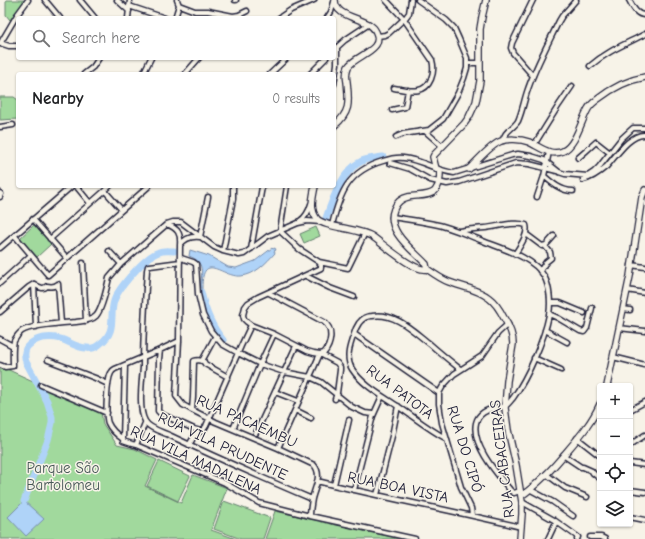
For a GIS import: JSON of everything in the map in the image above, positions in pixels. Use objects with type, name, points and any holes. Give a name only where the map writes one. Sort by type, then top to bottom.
[{"type":"main road","points":[[427,269],[426,264],[397,235],[393,226],[392,217],[397,203],[401,200],[408,197],[430,194],[436,190],[440,182],[438,169],[433,157],[436,152],[461,128],[473,109],[480,87],[480,29],[486,0]]},
{"type":"main road","points":[[334,1],[336,7],[344,14],[369,24],[376,31],[378,36],[377,42],[372,50],[352,62],[347,69],[346,75],[349,101],[342,119],[336,124]]},
{"type":"main road","points":[[469,169],[503,140],[523,141],[549,152],[562,152],[569,147],[577,134],[590,106],[613,88],[629,81],[645,77]]},
{"type":"main road","points":[[315,188],[312,202],[315,214],[321,222]]},
{"type":"main road","points":[[608,383],[632,265],[640,207],[645,190]]},
{"type":"main road","name":"RUA CABACEIRAS","points":[[321,222],[365,233],[376,239],[402,259],[422,269],[427,269],[441,279],[480,293],[488,297],[498,307],[508,324],[512,334],[513,344],[507,381],[505,406],[509,437],[516,465],[521,497],[522,514],[520,539]]},
{"type":"main road","points":[[521,497],[531,490],[578,438],[592,420],[597,410]]},
{"type":"street","points":[[17,15],[28,0]]},
{"type":"street","points":[[44,0],[58,16]]},
{"type":"street","points":[[80,0],[93,16]]},
{"type":"street","points":[[117,0],[129,11]]},
{"type":"street","points":[[128,16],[130,0]]},
{"type":"street","points":[[282,16],[291,10],[314,0]]},
{"type":"street","points":[[386,0],[404,19],[434,65],[431,80],[426,88],[418,90],[394,88]]},
{"type":"street","points":[[378,36],[389,33],[408,15],[411,0]]},
{"type":"street","points":[[396,136],[429,130],[446,115],[464,78],[468,63],[454,28],[446,20],[418,0]]},
{"type":"street","points":[[533,0],[510,48],[533,76]]},
{"type":"street","points":[[503,140],[505,135],[515,126],[518,121],[533,76],[562,16],[576,0]]},
{"type":"street","points":[[628,0],[637,13],[645,16]]},
{"type":"street","points":[[328,16],[334,1]]},
{"type":"street","points":[[175,16],[178,2],[195,11],[208,11],[233,16],[239,15],[246,11]]},
{"type":"street","points":[[129,6],[159,16]]},
{"type":"street","points":[[16,17],[0,43],[9,46],[16,46]]},
{"type":"street","points":[[336,47],[369,24]]},
{"type":"street","points":[[590,66],[609,52],[645,34]]},
{"type":"street","points":[[336,56],[336,72]]},
{"type":"street","points":[[87,72],[93,67],[97,60]]},
{"type":"street","points":[[144,72],[150,60]]},
{"type":"street","points":[[187,72],[197,60]]},
{"type":"street","points":[[274,72],[285,60]]},
{"type":"street","points":[[312,72],[324,60]]},
{"type":"street","points":[[468,63],[480,63]]},
{"type":"street","points":[[534,145],[572,86]]},
{"type":"street","points":[[392,110],[405,108],[408,90]]},
{"type":"street","points":[[0,127],[13,125]]},
{"type":"street","points":[[390,163],[405,167],[430,180],[447,184],[459,182],[516,163],[546,168],[565,174],[588,176],[600,167],[621,139],[632,128],[645,128]]},
{"type":"street","points":[[425,131],[442,146]]},
{"type":"street","points":[[583,180],[597,174],[635,137],[641,134],[645,135]]},
{"type":"street","points":[[578,158],[596,142],[610,153]]},
{"type":"street","points":[[537,198],[544,176],[549,152]]},
{"type":"street","points":[[332,225],[347,184],[359,172],[367,167],[390,159],[403,157],[446,172],[454,173],[512,155],[526,155],[534,156],[547,161],[559,172]]},
{"type":"street","points":[[544,176],[560,188],[573,191]]},
{"type":"street","points":[[0,248],[70,188]]},
{"type":"street","points":[[78,188],[90,203]]},
{"type":"street","points":[[50,239],[108,188]]},
{"type":"street","points":[[15,236],[48,275],[147,188]]},
{"type":"street","points":[[223,251],[234,194],[233,188]]},
{"type":"street","points":[[250,250],[262,188]]},
{"type":"street","points":[[280,231],[287,188]]},
{"type":"street","points":[[105,191],[122,209]]},
{"type":"street","points":[[0,192],[0,197]]},
{"type":"street","points":[[200,237],[208,197]]},
{"type":"street","points":[[298,223],[307,214],[312,202]]},
{"type":"street","points":[[392,217],[435,224],[459,231],[524,258],[540,270],[544,276],[547,282],[550,303],[549,314],[545,330],[534,358],[513,398],[505,406],[487,410],[478,417],[475,428],[476,436],[486,460],[511,491],[577,538]]},
{"type":"street","points":[[34,219],[67,258]]},
{"type":"street","points":[[0,365],[5,367],[13,366],[13,346],[16,337],[26,329],[94,318],[97,315],[109,278],[121,264],[167,224],[181,222],[214,247],[239,255],[244,254],[264,239],[298,223],[307,221],[321,222]]},
{"type":"street","name":"RUA PACAEMBU","points":[[167,224],[178,231],[180,237],[179,341],[176,396],[183,405],[209,419],[314,465],[318,473],[317,481]]},
{"type":"street","points":[[459,231],[470,228],[486,228],[491,226],[526,225],[526,234],[515,254]]},
{"type":"street","points":[[280,231],[299,249],[319,262],[348,268],[365,233]]},
{"type":"street","points":[[526,234],[541,246],[545,246],[550,252],[551,258],[540,270]]},
{"type":"street","points":[[545,246],[554,236]]},
{"type":"street","points":[[180,245],[188,238],[200,237]]},
{"type":"street","points":[[109,251],[121,264]]},
{"type":"street","points":[[0,282],[31,255]]},
{"type":"street","points":[[180,260],[193,262],[196,264],[200,304],[208,325],[222,344],[260,364],[284,372],[310,377],[321,382],[352,407],[364,413],[373,414]]},
{"type":"street","name":"RUA VILA PRUDENTE","points":[[180,260],[150,266],[147,268],[141,408],[145,423],[189,445],[312,500]]},
{"type":"street","points":[[319,262],[321,265],[319,270],[258,297],[248,303],[245,307],[243,315],[244,319],[251,325],[274,334],[296,346],[320,354],[337,362],[340,367],[337,394],[335,399]]},
{"type":"street","points":[[83,263],[86,320]]},
{"type":"street","points":[[632,265],[645,266]]},
{"type":"street","points":[[306,276],[330,288],[354,297]]},
{"type":"street","points":[[34,284],[43,288],[58,284],[61,323]]},
{"type":"street","points":[[0,312],[34,284]]},
{"type":"street","points":[[34,284],[36,327]]},
{"type":"street","points":[[627,290],[645,293]]},
{"type":"street","points":[[269,293],[326,324],[330,330],[330,341],[326,351],[320,354],[278,448]]},
{"type":"street","points":[[550,303],[560,303],[584,313]]},
{"type":"street","points":[[549,314],[584,332],[587,328],[592,308]]},
{"type":"street","points":[[623,309],[630,310]]},
{"type":"street","name":"RUA PATOTA","points":[[447,439],[432,431],[359,378],[351,367],[349,361],[348,356],[350,344],[359,323],[363,319],[368,316],[379,315],[392,318],[412,330],[460,369]]},
{"type":"street","name":"RUA DO CIPÓ","points":[[472,515],[440,414],[439,393],[440,389],[460,369],[482,356],[498,333],[508,324]]},
{"type":"street","points":[[189,445],[195,435],[206,426],[251,325]]},
{"type":"street","points":[[619,328],[645,331]]},
{"type":"street","points":[[545,330],[568,342]]},
{"type":"street","points":[[233,429],[274,334]]},
{"type":"street","points":[[354,334],[439,393]]},
{"type":"street","points":[[202,361],[216,337]]},
{"type":"street","points":[[0,340],[13,346]]},
{"type":"street","name":"RUA VILA MADALENA","points":[[179,341],[115,369],[110,374],[108,384],[107,420],[118,436],[123,439],[123,441],[136,445],[225,483],[255,501],[310,516],[415,539]]},
{"type":"street","points":[[256,434],[296,346]]},
{"type":"street","points":[[160,350],[158,411],[161,414],[191,428],[201,431]]},
{"type":"street","points":[[614,357],[645,365]]},
{"type":"street","points":[[534,358],[561,370]]},
{"type":"street","points":[[48,360],[108,384]]},
{"type":"street","points":[[192,410],[194,361],[202,361],[228,377]]},
{"type":"street","points":[[123,439],[125,365]]},
{"type":"street","points":[[41,385],[107,412]]},
{"type":"street","points":[[275,392],[298,401]]},
{"type":"street","points":[[354,490],[373,414],[382,396]]},
{"type":"street","points":[[633,408],[645,402]]},
{"type":"street","points":[[376,495],[398,406]]},
{"type":"street","points":[[295,410],[311,418]]},
{"type":"street","points":[[334,485],[349,420]]},
{"type":"street","points":[[136,445],[145,423]]},
{"type":"street","points":[[633,443],[645,435]]},
{"type":"street","points":[[578,438],[599,455]]},
{"type":"street","points":[[563,455],[581,467],[592,471],[597,476]]},
{"type":"street","points":[[633,463],[645,464]]},
{"type":"street","points":[[546,474],[565,488],[587,497]]},
{"type":"street","points":[[310,516],[317,481]]},
{"type":"street","name":"RUA BOA VISTA","points":[[317,481],[521,527]]},
{"type":"street","points":[[531,490],[573,516]]},
{"type":"street","points":[[633,490],[645,492]]},
{"type":"street","points":[[633,518],[645,520]]},
{"type":"street","points":[[548,539],[556,522]]},
{"type":"street","points":[[590,537],[601,537],[605,539]]},
{"type":"green space","points":[[6,0],[27,0],[10,20],[6,15]]},
{"type":"green space","points":[[0,97],[14,97],[16,98],[16,119],[0,120]]},
{"type":"green space","points":[[34,225],[51,244],[37,257],[20,238]]},
{"type":"green space","points":[[316,227],[320,236],[304,243],[300,234]]},
{"type":"green space","name":"Parque São Bartolomeu","points":[[0,366],[101,412],[103,424],[117,445],[135,449],[157,460],[145,486],[181,503],[193,475],[227,488],[211,530],[236,539],[0,539]]},
{"type":"green space","points":[[159,461],[190,476],[178,501],[147,486]]},
{"type":"green space","points":[[224,501],[270,518],[263,539],[241,539],[214,529]]},
{"type":"green space","points":[[275,511],[402,539],[265,539]]},
{"type":"water","points":[[272,248],[275,248],[276,250],[268,261],[256,271],[246,275],[234,275],[214,268],[209,268],[205,271],[202,292],[200,292],[202,271],[199,262],[189,256],[190,250],[209,256],[228,267],[236,268],[255,261]]},
{"type":"water","points":[[24,501],[44,519],[26,536],[8,517]]},
{"type":"waterway","points":[[325,221],[338,187],[348,172],[362,161],[383,157]]},
{"type":"waterway","points":[[24,501],[48,440],[52,423],[52,417],[47,401],[26,362],[26,348],[36,340],[49,337],[61,339],[83,348],[98,346],[106,338],[111,329],[114,301],[121,288],[140,266],[153,255],[162,251],[174,251]]},
{"type":"waterway","points":[[201,292],[209,318],[223,340]]}]
